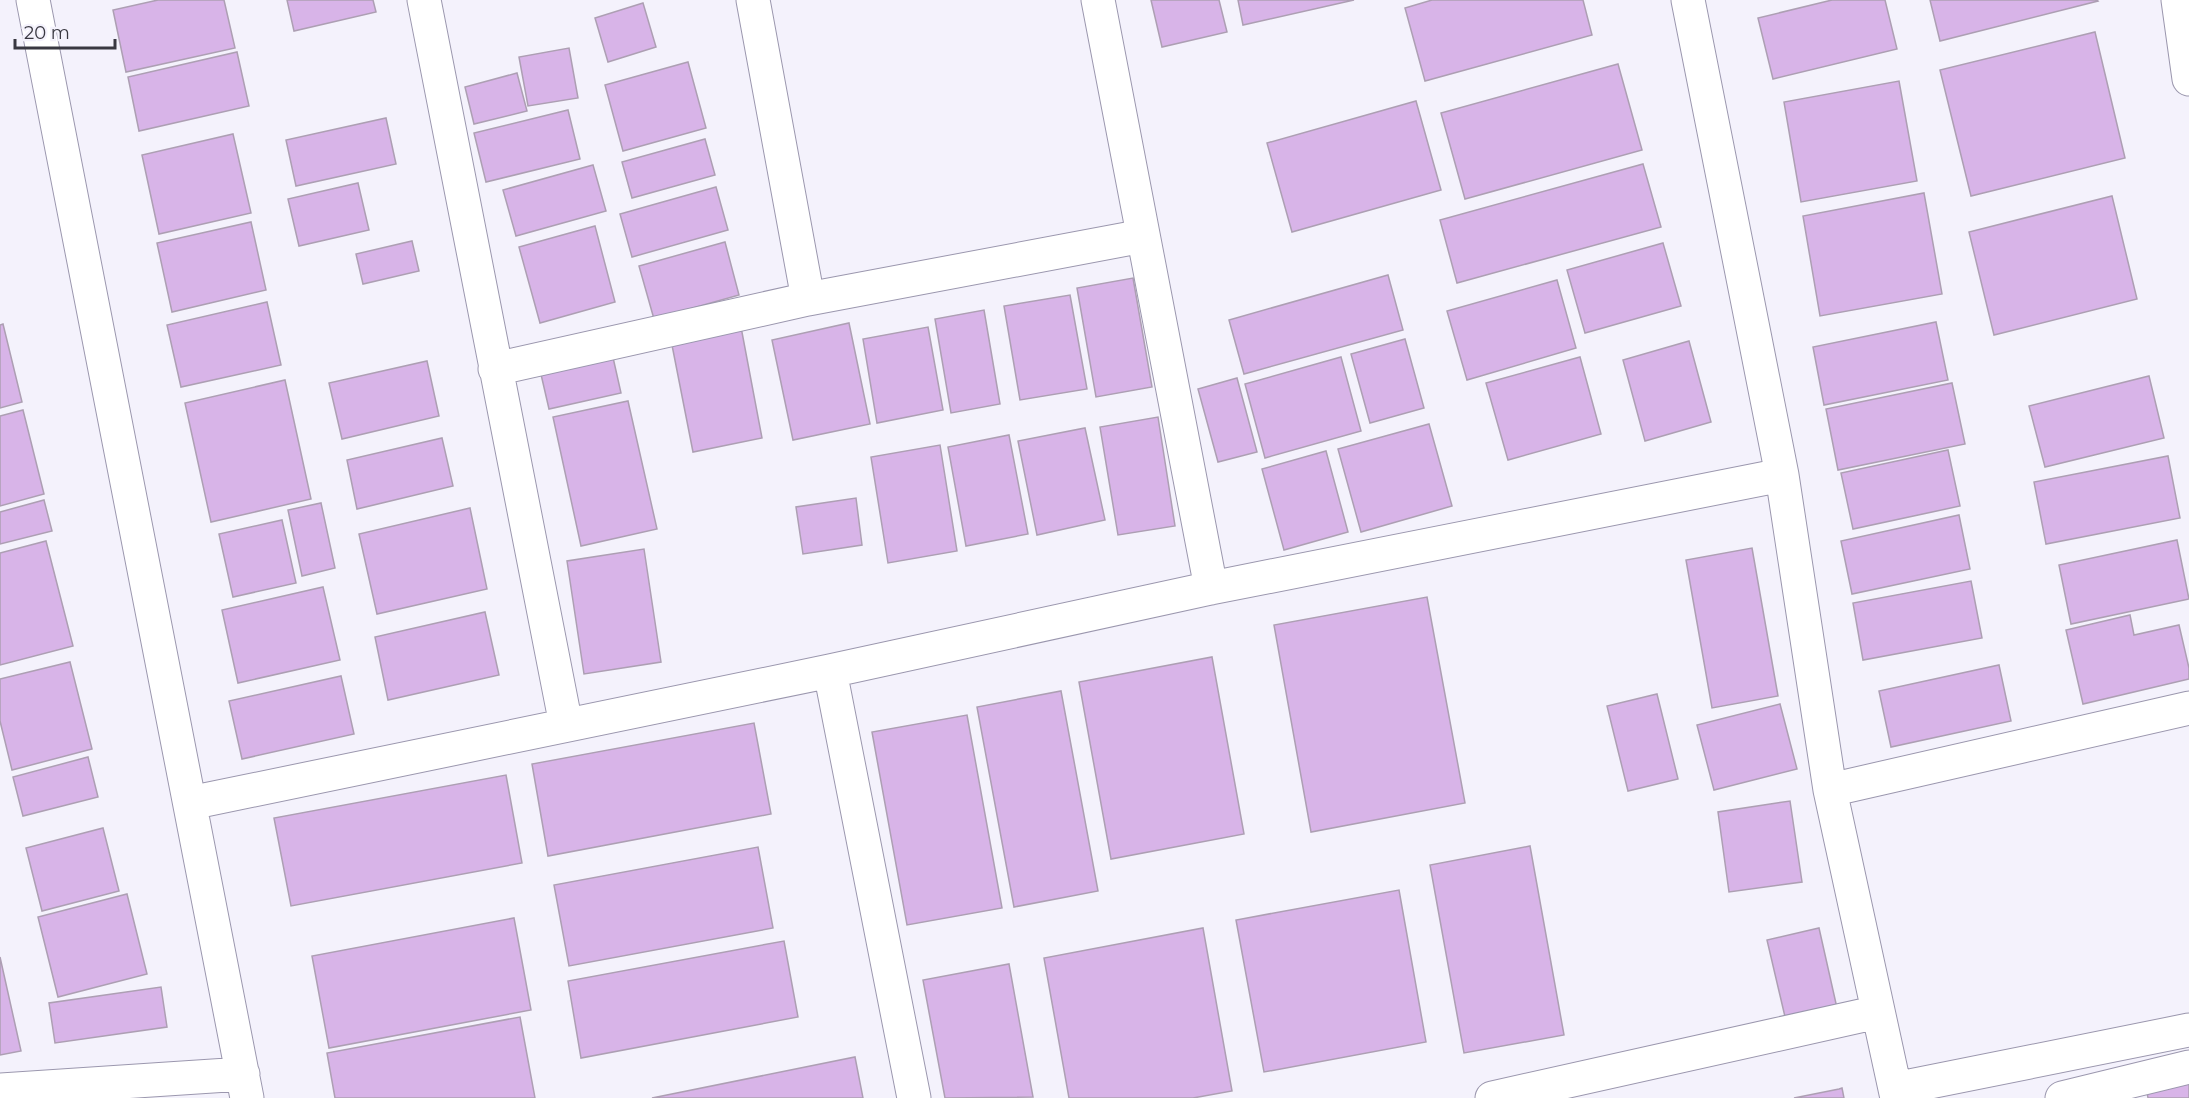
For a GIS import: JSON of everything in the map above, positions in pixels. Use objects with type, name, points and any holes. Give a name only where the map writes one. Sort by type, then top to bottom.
[{"type":"street","points":[[0,1090],[245,1086],[33,0]]},
{"type":"street","points":[[424,0],[566,725]]},
{"type":"street","points":[[753,0],[808,299]]},
{"type":"street","points":[[1098,0],[1211,588]]},
{"type":"street","points":[[1688,0],[1782,476],[1830,790],[1896,1093],[2189,1030]]},
{"type":"street","points":[[2178,0],[2189,79]]},
{"type":"street","points":[[495,369],[808,299],[1143,236]]},
{"type":"street","points":[[190,803],[830,671],[1211,588],[1782,476]]},
{"type":"street","points":[[830,671],[914,1098]]},
{"type":"street","points":[[1830,790],[2189,708]]},
{"type":"street","points":[[1492,1098],[1878,1012]]},
{"type":"street","points":[[2062,1098],[2189,1067]]},
{"type":"building","points":[[158,0],[224,0],[235,48],[126,72],[113,10]]},
{"type":"building","points":[[287,0],[373,0],[376,12],[294,31]]},
{"type":"building","points":[[1151,0],[1219,0],[1227,32],[1162,47]]},
{"type":"building","points":[[1238,0],[1354,0],[1243,25]]},
{"type":"building","points":[[1432,0],[1583,0],[1592,35],[1425,81],[1405,8]]},
{"type":"building","points":[[1832,0],[1885,0],[1897,49],[1773,79],[1758,18]]},
{"type":"building","points":[[1930,0],[2097,0],[2098,1],[1940,41]]},
{"type":"building","points":[[643,3],[656,47],[608,62],[595,18]]},
{"type":"building","points":[[2095,32],[2125,158],[1971,196],[1940,70]]},
{"type":"building","points":[[569,48],[578,98],[528,106],[519,57]]},
{"type":"building","points":[[237,52],[249,106],[139,131],[128,77]]},
{"type":"building","points":[[688,62],[706,128],[623,151],[605,85]]},
{"type":"building","points":[[1618,64],[1642,150],[1465,199],[1441,113]]},
{"type":"building","points":[[517,73],[527,111],[474,124],[465,87]]},
{"type":"building","points":[[1899,81],[1917,181],[1801,202],[1784,102]]},
{"type":"building","points":[[1416,101],[1441,190],[1292,232],[1267,143]]},
{"type":"building","points":[[568,110],[580,159],[486,182],[474,133]]},
{"type":"building","points":[[386,118],[396,164],[296,186],[286,140]]},
{"type":"building","points":[[233,134],[251,213],[159,234],[142,155]]},
{"type":"building","points":[[705,139],[715,175],[632,198],[622,162]]},
{"type":"building","points":[[1643,164],[1661,227],[1457,283],[1440,220]]},
{"type":"building","points":[[593,165],[606,211],[516,236],[503,190]]},
{"type":"building","points":[[358,183],[369,230],[299,246],[288,199]]},
{"type":"building","points":[[716,187],[728,230],[632,257],[620,214]]},
{"type":"building","points":[[1924,193],[1942,294],[1820,316],[1803,216]]},
{"type":"building","points":[[2112,196],[2137,299],[1994,335],[1969,232]]},
{"type":"building","points":[[251,222],[266,290],[172,312],[157,243]]},
{"type":"building","points":[[595,226],[615,302],[540,323],[519,247]]},
{"type":"building","points":[[412,241],[419,271],[363,284],[356,254]]},
{"type":"building","points":[[725,242],[739,295],[654,319],[639,266]]},
{"type":"building","points":[[1663,243],[1681,306],[1585,333],[1567,270]]},
{"type":"building","points":[[1388,275],[1403,330],[1244,374],[1229,320]]},
{"type":"building","points":[[1133,278],[1152,387],[1096,397],[1077,288]]},
{"type":"building","points":[[1557,280],[1576,348],[1467,380],[1447,311]]},
{"type":"building","points":[[1070,295],[1087,389],[1020,400],[1004,306]]},
{"type":"building","points":[[267,302],[281,365],[181,387],[167,325]]},
{"type":"building","points":[[984,310],[1000,404],[951,413],[935,319]]},
{"type":"building","points":[[1936,322],[1948,380],[1824,405],[1813,347]]},
{"type":"building","points":[[849,323],[870,424],[793,440],[772,340]]},
{"type":"building","points":[[3,324],[22,402],[0,408],[0,325]]},
{"type":"building","points":[[741,327],[762,438],[693,452],[671,340]]},
{"type":"building","points":[[928,327],[943,410],[877,423],[863,339]]},
{"type":"building","points":[[1405,339],[1424,408],[1370,423],[1351,354]]},
{"type":"building","points":[[1689,341],[1711,422],[1645,441],[1623,360]]},
{"type":"building","points":[[612,353],[621,393],[549,409],[540,370]]},
{"type":"building","points":[[1341,357],[1361,431],[1265,458],[1245,384]]},
{"type":"building","points":[[1580,357],[1601,434],[1508,460],[1486,383]]},
{"type":"building","points":[[427,361],[439,416],[342,439],[329,383]]},
{"type":"building","points":[[2149,376],[2164,438],[2045,467],[2029,406]]},
{"type":"building","points":[[1237,378],[1257,452],[1218,462],[1198,389]]},
{"type":"building","points":[[285,380],[311,499],[211,522],[185,403]]},
{"type":"building","points":[[1952,383],[1965,444],[1838,470],[1826,409]]},
{"type":"building","points":[[628,401],[657,529],[581,546],[553,417]]},
{"type":"building","points":[[23,410],[44,494],[0,506],[0,416]]},
{"type":"building","points":[[1158,417],[1175,526],[1118,535],[1100,427]]},
{"type":"building","points":[[1429,424],[1452,506],[1361,532],[1338,449]]},
{"type":"building","points":[[1085,428],[1105,520],[1037,535],[1018,441]]},
{"type":"building","points":[[1009,435],[1028,534],[966,546],[948,447]]},
{"type":"building","points":[[442,438],[453,486],[357,509],[347,460]]},
{"type":"building","points":[[940,445],[957,551],[888,563],[871,457]]},
{"type":"building","points":[[1948,450],[1960,506],[1853,529],[1841,473]]},
{"type":"building","points":[[1326,451],[1348,532],[1284,550],[1262,469]]},
{"type":"building","points":[[2168,456],[2180,518],[2046,544],[2034,482]]},
{"type":"building","points":[[856,498],[862,545],[803,554],[796,507]]},
{"type":"building","points":[[44,500],[52,531],[0,544],[0,512]]},
{"type":"building","points":[[321,503],[335,568],[302,576],[288,510]]},
{"type":"building","points":[[470,508],[487,589],[377,614],[359,534]]},
{"type":"building","points":[[1959,515],[1970,569],[1852,594],[1841,541]]},
{"type":"building","points":[[282,520],[296,583],[233,597],[219,534]]},
{"type":"building","points":[[2177,540],[2189,599],[2071,624],[2059,565]]},
{"type":"building","points":[[46,541],[73,646],[0,665],[0,553]]},
{"type":"building","points":[[1752,548],[1778,696],[1712,708],[1686,560]]},
{"type":"building","points":[[644,549],[661,662],[584,674],[567,561]]},
{"type":"building","points":[[1971,581],[1982,638],[1863,660],[1853,603]]},
{"type":"building","points":[[323,587],[340,660],[238,683],[222,610]]},
{"type":"building","points":[[1427,597],[1465,803],[1311,832],[1274,625]]},
{"type":"building","points":[[485,612],[499,675],[388,700],[375,637]]},
{"type":"building","points":[[2130,615],[2134,635],[2179,625],[2189,668],[2189,679],[2083,704],[2066,630]]},
{"type":"building","points":[[1212,657],[1244,834],[1111,859],[1079,682]]},
{"type":"building","points":[[70,662],[92,749],[12,770],[0,721],[0,679]]},
{"type":"building","points":[[1999,665],[2011,721],[1891,747],[1879,691]]},
{"type":"building","points":[[341,676],[354,734],[242,759],[229,701]]},
{"type":"building","points":[[1061,691],[1098,891],[1014,907],[977,707]]},
{"type":"building","points":[[1657,694],[1678,779],[1628,791],[1607,706]]},
{"type":"building","points":[[1780,704],[1797,769],[1714,790],[1697,725]]},
{"type":"building","points":[[967,715],[1002,908],[907,925],[872,732]]},
{"type":"building","points":[[754,723],[771,814],[548,856],[532,764]]},
{"type":"building","points":[[88,757],[98,797],[23,816],[13,777]]},
{"type":"building","points":[[506,775],[522,863],[291,906],[274,818]]},
{"type":"building","points":[[1790,801],[1802,882],[1729,892],[1718,812]]},
{"type":"building","points":[[103,828],[119,891],[42,911],[26,848]]},
{"type":"building","points":[[1530,846],[1564,1035],[1464,1053],[1430,865]]},
{"type":"building","points":[[758,847],[773,928],[569,966],[554,885]]},
{"type":"building","points":[[1399,890],[1426,1042],[1264,1072],[1236,920]]},
{"type":"building","points":[[127,894],[147,974],[58,997],[38,917]]},
{"type":"building","points":[[514,918],[531,1010],[329,1048],[312,956]]},
{"type":"building","points":[[1203,928],[1232,1091],[1193,1098],[1069,1098],[1044,958]]},
{"type":"building","points":[[1819,928],[1837,1008],[1786,1021],[1767,940]]},
{"type":"building","points":[[784,941],[798,1017],[581,1058],[568,981]]},
{"type":"building","points":[[0,957],[21,1051],[0,1055]]},
{"type":"building","points":[[1009,964],[1033,1097],[945,1098],[923,980]]},
{"type":"building","points":[[161,987],[167,1027],[55,1043],[49,1003]]},
{"type":"building","points":[[520,1017],[535,1098],[335,1098],[327,1053]]},
{"type":"building","points":[[855,1057],[863,1098],[652,1098]]},
{"type":"building","points":[[2189,1078],[2189,1098],[2148,1098],[2146,1086]]},
{"type":"building","points":[[1842,1088],[1844,1098],[1794,1098],[1839,1089]]}]
